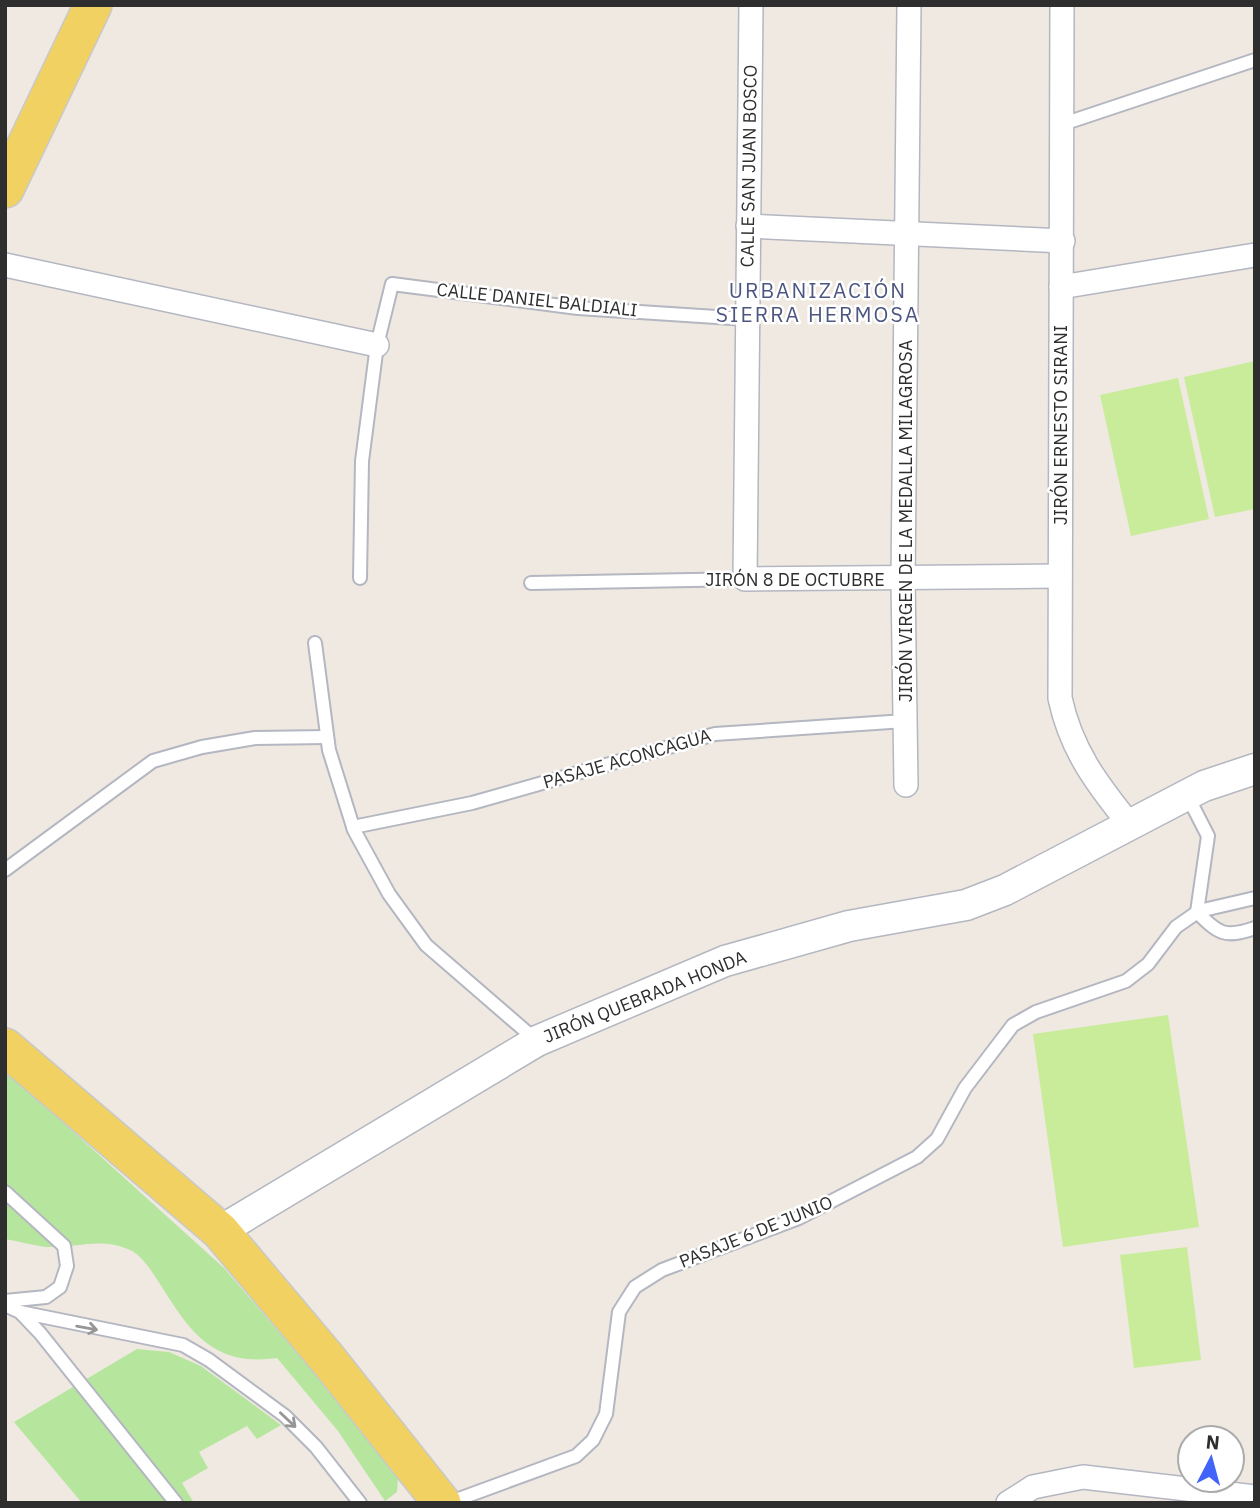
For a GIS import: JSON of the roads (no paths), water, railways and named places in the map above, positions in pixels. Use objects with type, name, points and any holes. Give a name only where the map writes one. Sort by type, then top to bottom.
[{"type":"main road","points":[[5,189],[93,5]]},
{"type":"main road","points":[[5,1047],[220,1231],[326,1357],[442,1503]]},
{"type":"street","name":"CALLE SAN JUAN BOSCO","points":[[745,579],[751,5]]},
{"type":"street","name":"JIRÓN VIRGEN DE LA MEDALLA MILAGROSA","points":[[906,785],[903,580],[909,5]]},
{"type":"street","name":"JIRÓN ERNESTO SIRANI","points":[[1062,5],[1060,698],[1066,730],[1105,794],[1130,825]]},
{"type":"street","points":[[748,226],[1063,241]]},
{"type":"street","points":[[1061,288],[1255,255]]},
{"type":"street","points":[[5,265],[377,345]]},
{"type":"street","name":"JIRÓN 8 DE OCTUBRE","points":[[745,579],[903,580],[1060,576]]},
{"type":"street","name":"JIRÓN QUEBRADA HONDA","points":[[220,1231],[537,1041],[725,961],[849,926],[966,905],[1004,890],[1187,795],[1255,769]]},
{"type":"street","points":[[1008,1503],[1033,1487],[1083,1477],[1255,1497]]},
{"type":"lane","points":[[1063,124],[1255,61]]},
{"type":"lane","name":"CALLE DANIEL BALDIALI","points":[[360,578],[362,461],[377,345],[393,283],[578,308],[747,319]]},
{"type":"lane","name":"JIRÓN 8 DE OCTUBRE","points":[[531,583],[745,579]]},
{"type":"lane","points":[[314,643],[327,737],[353,827],[389,894],[426,945],[537,1041]]},
{"type":"lane","name":"PASAJE ACONCAGUA","points":[[353,827],[472,803],[715,734],[791,726],[905,720]]},
{"type":"lane","points":[[5,870],[153,761],[202,747],[255,738],[327,737]]},
{"type":"lane","points":[[1187,795],[1208,836],[1197,912],[1217,933],[1231,934],[1255,928]]},
{"type":"lane","name":"PASAJE 6 DE JUNIO","points":[[448,1503],[576,1456],[593,1440],[606,1415],[619,1312],[635,1287],[662,1270],[799,1218],[917,1157],[937,1139],[965,1088],[1013,1025],[1036,1013],[1126,981],[1149,964],[1176,927],[1197,912],[1255,898]]},
{"type":"lane","points":[[5,1192],[64,1246],[67,1266],[60,1287],[46,1297],[27,1302],[5,1303]]},
{"type":"lane","points":[[5,1303],[20,1312],[74,1325],[183,1345],[201,1355],[285,1416],[316,1447],[360,1503]]},
{"type":"lane","points":[[20,1312],[176,1503]]},
{"type":"district","name":"URBANIZACIÓN SIERRA HERMOSA","points":[[818,303]]}]
